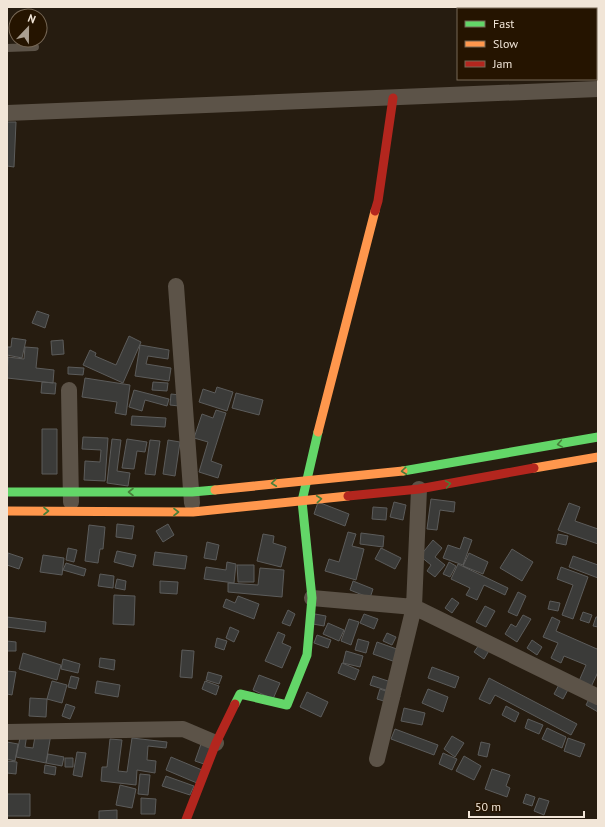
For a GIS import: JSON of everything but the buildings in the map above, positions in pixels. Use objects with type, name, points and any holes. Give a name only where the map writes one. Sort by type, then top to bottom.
[{"type":"street","points":[[7,113],[598,89]]},
{"type":"street","points":[[186,820],[216,743],[240,694],[288,705],[307,655],[312,598],[302,501],[306,480],[378,202],[393,98]]},
{"type":"street","points":[[176,286],[182,383],[193,512]]},
{"type":"street","points":[[69,390],[72,511]]},
{"type":"street","points":[[7,492],[192,492],[415,470],[598,437]]},
{"type":"street","points":[[7,511],[193,512],[418,489],[598,457]]},
{"type":"street","points":[[377,759],[414,607],[418,489]]},
{"type":"street","points":[[312,598],[414,607],[598,697]]},
{"type":"street","points":[[7,732],[183,729],[216,743]]},
{"type":"traffic: fast","points":[[235,704],[240,694],[287,705],[307,655],[312,598],[302,501],[318,432]]},
{"type":"traffic: fast","points":[[403,471],[598,437]]},
{"type":"traffic: fast","points":[[7,492],[192,492],[215,490]]},
{"type":"traffic: slow","points":[[318,432],[375,211]]},
{"type":"traffic: slow","points":[[534,468],[598,457]]},
{"type":"traffic: slow","points":[[215,490],[403,471]]},
{"type":"traffic: slow","points":[[7,511],[193,512],[348,496]]},
{"type":"traffic: jam","points":[[375,211],[378,201],[393,98]]},
{"type":"traffic: jam","points":[[348,496],[419,489],[534,468]]},
{"type":"traffic: jam","points":[[186,820],[216,743],[235,704]]}]
